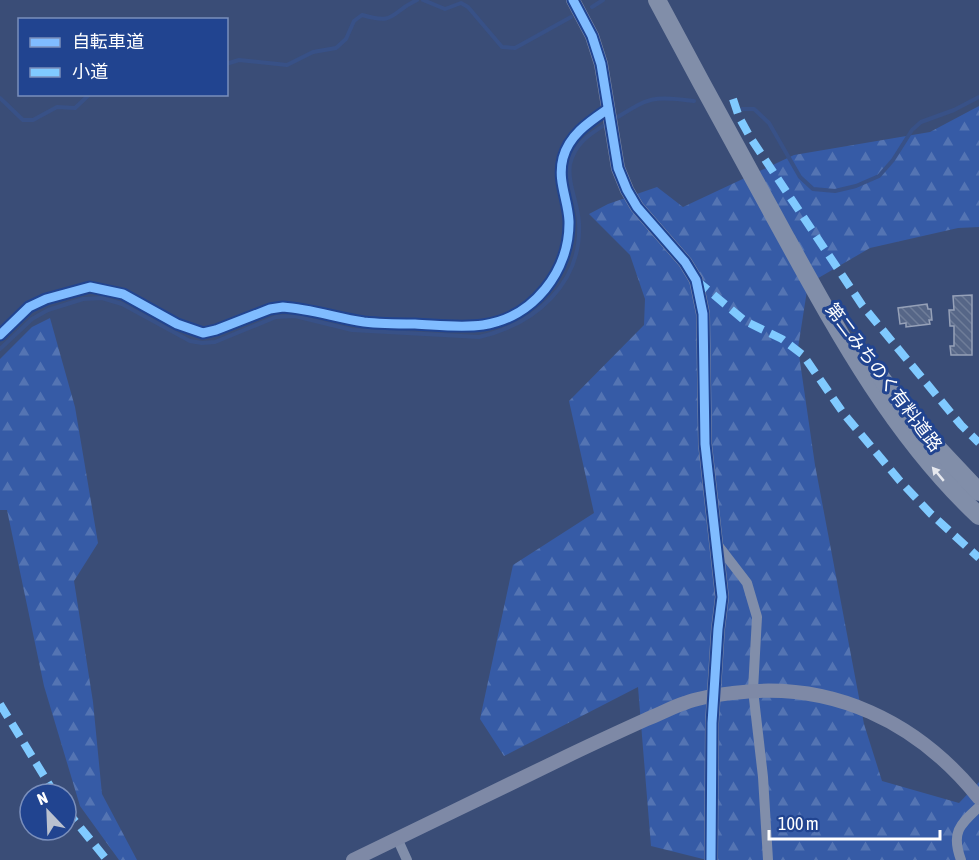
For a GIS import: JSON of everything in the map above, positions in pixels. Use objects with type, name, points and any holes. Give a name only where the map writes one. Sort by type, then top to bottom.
[{"type":"highway","name":"第二みちのく有料道路","points":[[657,0],[845,345],[905,435],[954,492],[979,516]]},
{"type":"highway","name":"第二みちのく有料道路","points":[[795,255],[915,424],[965,480],[979,492]]},
{"type":"street","points":[[573,0],[596,46],[601,64],[618,168],[636,207],[676,250],[696,280],[703,314],[705,444],[722,597],[712,723],[711,860]]},
{"type":"street","points":[[0,335],[29,307],[46,299],[90,287],[123,294],[177,324],[203,333],[270,309],[283,307],[365,322],[462,326],[499,322],[533,302],[557,273],[567,240],[569,222],[561,186],[563,158],[568,145],[591,120],[609,112]]},
{"type":"street","points":[[717,543],[747,583],[757,616],[753,690],[763,777],[768,860]]},
{"type":"street","points":[[353,860],[605,738],[685,702],[714,695],[753,690],[780,690],[826,696],[880,716],[919,739],[959,774],[979,798]]},
{"type":"street","points":[[961,860],[955,843],[962,822],[979,807]]},
{"type":"street","points":[[397,838],[407,860]]},
{"type":"green space","points":[[979,106],[979,227],[958,228],[870,248],[808,284],[798,348],[815,465],[864,724],[882,781],[959,803],[979,782],[979,860],[707,860],[651,846],[638,687],[504,756],[480,719],[513,565],[594,513],[569,401],[644,325],[645,299],[630,255],[589,214],[608,204],[657,187],[683,207],[794,155],[930,132]]},
{"type":"green space","points":[[50,318],[75,407],[98,543],[74,581],[93,702],[102,794],[137,860],[119,860],[80,806],[78,782],[73,782],[44,686],[7,510],[0,510],[0,359],[32,327]]},
{"type":"building","points":[[972,295],[972,355],[951,355],[950,346],[954,346],[954,326],[950,326],[949,310],[954,310],[953,296]]},
{"type":"building","points":[[927,304],[928,309],[931,309],[930,324],[906,327],[906,323],[900,324],[898,308]]},
{"type":"waterway","points":[[228,63],[239,60],[287,65],[313,52],[336,48],[346,39],[354,21],[362,15],[387,18],[417,0]]},
{"type":"waterway","points":[[423,0],[445,9],[461,3],[468,7],[502,47],[515,48],[571,17]]},
{"type":"waterway","points":[[592,7],[603,0]]},
{"type":"waterway","points":[[0,98],[23,120],[33,120],[57,107],[75,108],[88,96]]},
{"type":"waterway","points":[[742,109],[754,109],[769,123],[800,177],[813,189],[835,191],[856,186],[879,176],[893,160],[912,130],[921,122],[954,110],[979,97]]},
{"type":"waterway","points":[[613,120],[650,100],[668,98],[694,101]]},
{"type":"waterway","points":[[0,349],[32,319],[48,310],[83,299],[102,298],[122,304],[190,341],[202,343],[215,342],[276,317],[295,316],[352,330],[479,337],[499,331],[519,322],[551,298],[573,265],[578,245],[579,223],[570,178],[570,164],[579,145],[606,124]]},
{"type":"marked path","points":[[733,99],[739,117],[750,137],[862,305],[961,425],[979,443]]},
{"type":"marked path","points":[[696,280],[745,321],[782,339],[803,355],[844,414],[900,481],[931,514],[979,558]]},
{"type":"marked path","points":[[0,704],[48,782]]},
{"type":"marked path","points":[[78,825],[107,860]]},
{"type":"cycle path","points":[[573,0],[592,36],[601,64],[618,168],[627,190],[637,207],[685,262],[696,280],[703,314],[705,444],[722,597],[712,723],[711,860]]},
{"type":"cycle path","points":[[0,335],[29,307],[46,299],[90,287],[123,294],[177,324],[203,333],[270,309],[283,307],[377,323],[466,326],[501,321],[518,313],[532,302],[555,274],[568,240],[569,221],[561,174],[563,158],[575,136],[608,109]]}]
